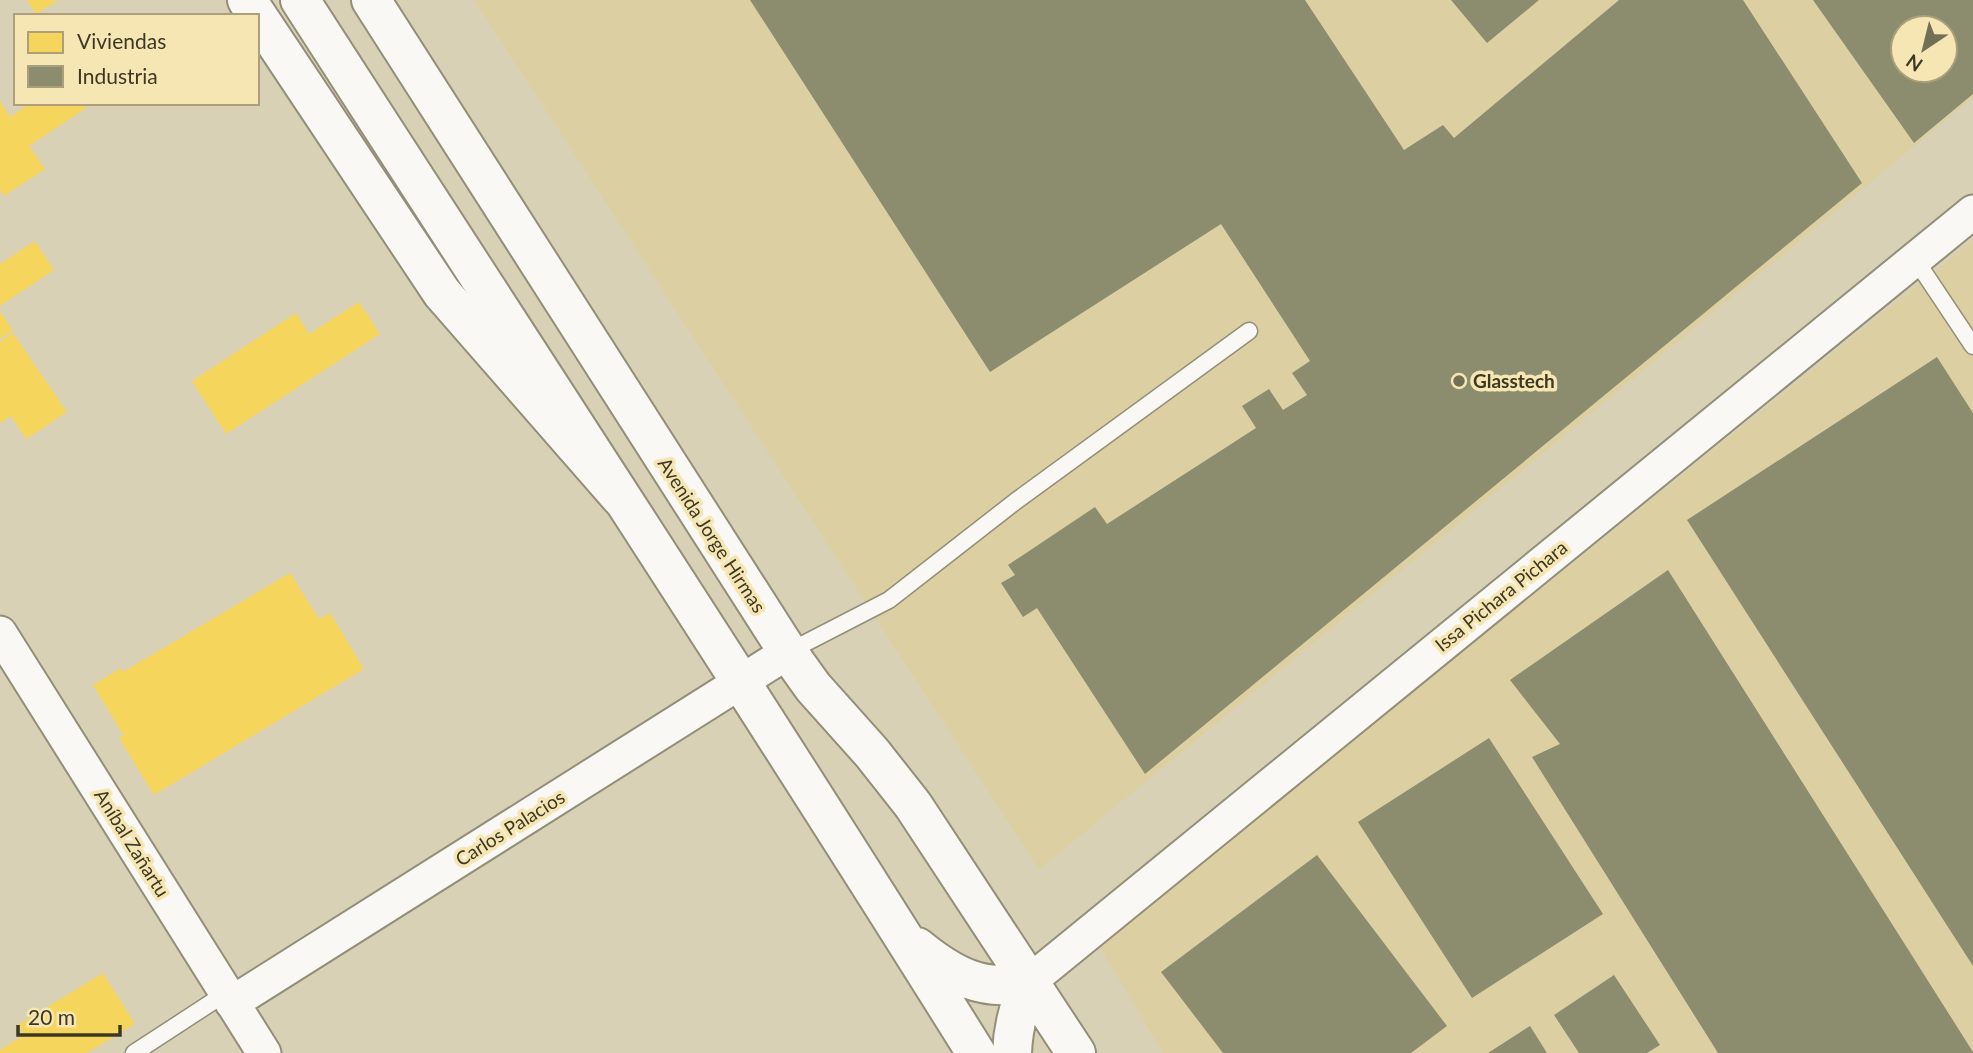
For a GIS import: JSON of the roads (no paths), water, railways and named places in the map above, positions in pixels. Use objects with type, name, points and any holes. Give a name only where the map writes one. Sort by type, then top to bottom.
[{"type":"street","points":[[300,0],[743,682],[976,1053]]},
{"type":"street","name":"Avenida Jorge Hirmas","points":[[371,0],[788,652],[813,687],[913,805],[1076,1053]]},
{"type":"street","points":[[259,18],[442,293],[621,498]]},
{"type":"street","name":"Issa Pichara Pichara","points":[[1030,981],[1973,212]]},
{"type":"street","name":"Aníbal Zañartu","points":[[0,633],[264,1053]]},
{"type":"street","name":"Carlos Palacios","points":[[229,998],[788,652]]},
{"type":"street","points":[[902,934],[927,955],[967,979],[981,984],[1014,986],[1030,981]]},
{"type":"street","points":[[1012,1053],[1016,1019],[1030,981]]},
{"type":"lane","points":[[1915,259],[1973,346]]},
{"type":"lane","points":[[788,652],[889,600],[1016,502],[1249,331]]},
{"type":"lane","points":[[134,1053],[229,998]]},
{"type":"place","name":"Glasstech","points":[[1459,381]]}]
